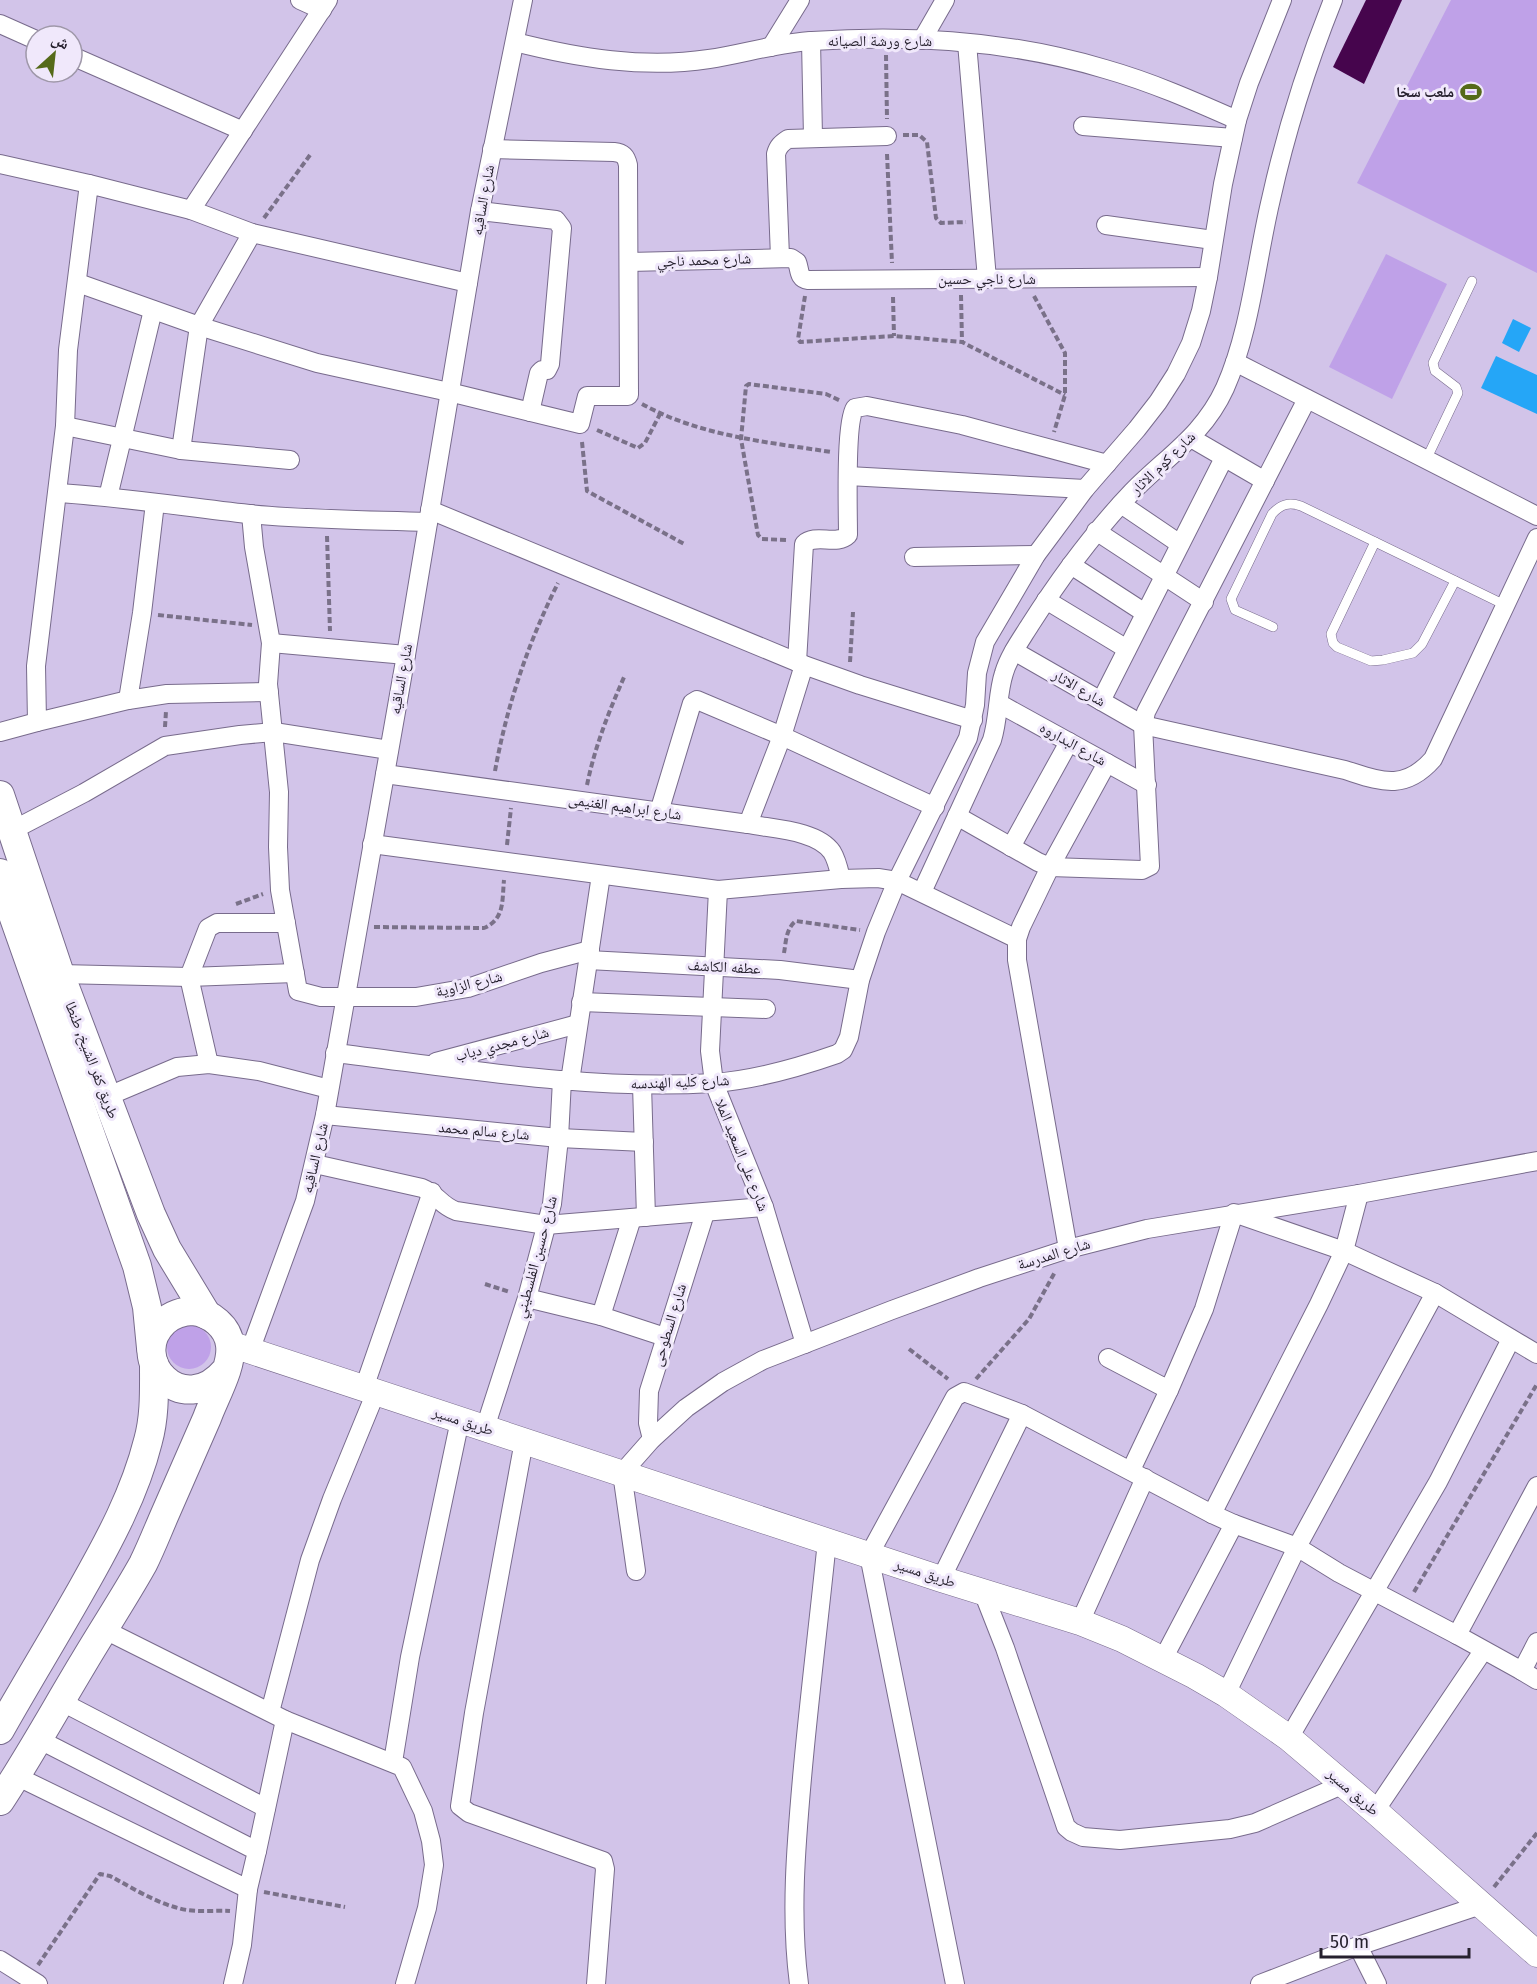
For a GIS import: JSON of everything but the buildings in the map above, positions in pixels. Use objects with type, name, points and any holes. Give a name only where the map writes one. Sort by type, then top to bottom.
[{"type":"main road","name":"طريق كفر الشيخ, طنطا","points":[[0,795],[60,974],[151,1214],[167,1249],[207,1315]]},
{"type":"main road","name":"طريق كفر الشيخ, طنطا","points":[[0,873],[137,1266],[147,1306],[153,1356],[154,1402],[149,1440],[116,1525],[0,1730]]},
{"type":"main road","points":[[0,1801],[143,1563],[235,1355],[226,1332],[218,1322],[207,1315],[192,1311],[177,1314],[164,1321],[155,1333],[153,1356],[161,1377],[173,1386],[188,1390],[203,1389],[216,1382],[235,1355]]},
{"type":"street","points":[[191,210],[325,5],[300,0]]},
{"type":"street","name":"شارع الساقيه","points":[[235,1355],[305,1201],[315,1164],[406,655],[480,211],[523,0]]},
{"type":"street","points":[[771,47],[800,0]]},
{"type":"street","points":[[922,40],[945,0]]},
{"type":"street","points":[[897,881],[961,755],[973,720],[977,673],[985,642],[1036,555],[1085,489],[1158,402],[1176,374],[1201,311],[1235,129],[1249,83],[1282,0]]},
{"type":"street","name":"شارع كوم الاثار","points":[[922,892],[993,740],[1003,674],[1014,651],[1046,600],[1096,531],[1120,504],[1191,438],[1209,415],[1224,390],[1235,363],[1246,324],[1270,201],[1299,91],[1333,0]]},
{"type":"street","points":[[0,24],[24,35]]},
{"type":"street","name":"شارع ورشة الصيانه","points":[[515,42],[562,54],[610,61],[659,63],[707,59],[810,40],[885,39],[967,43],[1037,53],[1105,69],[1172,92],[1235,129]]},
{"type":"street","points":[[810,40],[813,137]]},
{"type":"street","points":[[967,43],[987,279]]},
{"type":"street","points":[[84,61],[243,131]]},
{"type":"street","points":[[1083,126],[1235,129]]},
{"type":"street","points":[[808,280],[800,276],[795,259],[780,257],[777,148],[788,139],[887,136]]},
{"type":"street","points":[[78,283],[199,326],[317,363],[449,392],[576,424],[581,423],[587,396],[630,395],[627,158],[622,153],[492,149]]},
{"type":"street","points":[[0,164],[191,210],[252,233],[468,283]]},
{"type":"street","points":[[37,722],[36,666],[58,493],[65,426],[68,350],[89,184]]},
{"type":"street","points":[[480,211],[556,220],[562,228],[550,364],[547,370],[539,373],[530,412]]},
{"type":"street","points":[[1106,225],[1213,240]]},
{"type":"street","points":[[181,450],[199,326],[252,233]]},
{"type":"street","name":"شارع محمد ناجي","points":[[628,262],[780,257]]},
{"type":"street","name":"شارع ناجي حسين","points":[[808,280],[1209,277]]},
{"type":"street","points":[[108,496],[153,310]]},
{"type":"street","points":[[1235,363],[1537,516]]},
{"type":"street","points":[[957,816],[1050,867],[1148,869],[1151,864],[1143,725],[1149,706],[1307,399]]},
{"type":"street","points":[[748,824],[782,736],[801,663],[804,544],[807,541],[842,540],[848,536],[850,417],[855,408],[862,405],[962,425],[1107,464]]},
{"type":"street","points":[[65,426],[181,450],[290,460]]},
{"type":"street","points":[[1191,438],[1265,481]]},
{"type":"street","points":[[1101,701],[1224,458]]},
{"type":"street","points":[[848,476],[1085,489]]},
{"type":"street","points":[[58,493],[108,496],[251,514],[326,519],[429,516],[567,566],[848,681],[973,720]]},
{"type":"street","points":[[128,700],[142,613],[155,503]]},
{"type":"street","points":[[1120,504],[1180,544]]},
{"type":"street","points":[[60,974],[189,977],[295,973],[280,890],[279,792],[269,692],[269,635],[254,547],[251,514]]},
{"type":"street","points":[[1096,531],[1204,602]]},
{"type":"street","name":"شارع الاثار","points":[[1014,651],[1143,725],[1345,770],[1384,782],[1404,780],[1415,776],[1432,759],[1537,538]]},
{"type":"street","points":[[914,557],[1036,555]]},
{"type":"street","points":[[1071,565],[1145,613]]},
{"type":"street","points":[[1046,600],[1127,649]]},
{"type":"street","points":[[269,635],[330,649],[406,655]]},
{"type":"street","points":[[0,732],[128,700],[167,694],[269,692]]},
{"type":"street","points":[[659,812],[692,703],[697,700],[782,736],[935,807]]},
{"type":"street","name":"شارع البداروه","points":[[999,704],[1147,784]]},
{"type":"street","points":[[11,831],[84,793],[165,746],[274,732],[389,750]]},
{"type":"street","points":[[1011,847],[1069,742]]},
{"type":"street","points":[[1068,1249],[1017,960],[1017,939],[1050,867],[1107,763]]},
{"type":"street","name":"شارع ابراهيم الغنيمى","points":[[385,774],[748,824],[807,835],[826,845],[833,853],[841,879]]},
{"type":"street","points":[[372,843],[718,890],[878,878],[897,881],[1017,939]]},
{"type":"street","name":"شارع حسين الفلسطيني","points":[[485,1428],[527,1298],[553,1195],[566,1080],[578,1024],[601,875]]},
{"type":"street","name":"شارع كليه الهندسه","points":[[336,1053],[566,1080],[642,1085],[714,1083],[792,1068],[843,1050],[849,1037],[860,980],[876,932],[897,881]]},
{"type":"street","name":"شارع على السعيد الملا","points":[[718,890],[710,1051],[714,1083],[764,1208],[805,1344]]},
{"type":"street","points":[[209,1064],[189,977],[207,930],[213,923],[286,923]]},
{"type":"street","name":"عطفه الكاشف","points":[[589,955],[713,967],[780,970],[860,980]]},
{"type":"street","name":"شارع الزاوية","points":[[295,973],[297,989],[300,992],[321,997],[416,997],[468,988],[541,963],[589,955]]},
{"type":"street","points":[[581,1002],[766,1009]]},
{"type":"street","name":"شارع مجدي دياب","points":[[426,1065],[578,1024]]},
{"type":"street","points":[[106,1097],[177,1067],[209,1064],[259,1071],[329,1089]]},
{"type":"street","points":[[601,1316],[639,1217],[644,1142],[642,1085]]},
{"type":"street","name":"شارع سالم محمد","points":[[325,1115],[559,1138],[644,1142]]},
{"type":"street","name":"شارع المدرسة","points":[[622,1473],[652,1439],[686,1408],[723,1382],[763,1360],[914,1302],[1068,1249],[1147,1228],[1359,1194],[1537,1161]]},
{"type":"street","points":[[315,1164],[422,1188],[432,1192],[444,1205],[456,1211],[546,1225],[764,1208]]},
{"type":"street","points":[[232,1984],[242,1945],[249,1889],[266,1808],[278,1716],[310,1560],[370,1390],[432,1192]]},
{"type":"street","points":[[1212,1514],[1344,1251],[1359,1194]]},
{"type":"street","name":"شارع السطوحى","points":[[652,1439],[648,1415],[649,1391],[705,1213]]},
{"type":"street","points":[[1080,1622],[1169,1390],[1204,1309],[1234,1213],[1344,1251],[1435,1293],[1537,1354]]},
{"type":"street","points":[[1226,1694],[1297,1547],[1435,1293]]},
{"type":"street","points":[[527,1298],[601,1316],[666,1337]]},
{"type":"street","points":[[1289,1738],[1438,1482],[1511,1339]]},
{"type":"street","name":"طريق مسير","points":[[235,1355],[370,1390],[941,1579],[1080,1622],[1163,1659],[1226,1694],[1289,1738],[1537,1954]]},
{"type":"street","points":[[1108,1358],[1169,1390]]},
{"type":"street","points":[[955,1984],[869,1555],[949,1405],[957,1396],[964,1392],[1022,1414],[1212,1514],[1297,1547],[1529,1676],[1537,1641]]},
{"type":"street","points":[[941,1579],[1022,1414]]},
{"type":"street","points":[[393,1762],[410,1657],[460,1420]]},
{"type":"street","points":[[524,1441],[474,1713],[460,1806],[469,1813],[603,1861],[605,1869],[596,1984]]},
{"type":"street","points":[[622,1473],[636,1571]]},
{"type":"street","points":[[1456,1635],[1537,1486]]},
{"type":"street","points":[[1163,1659],[1234,1524]]},
{"type":"street","points":[[799,1984],[796,1962],[795,1886],[798,1819],[827,1541]]},
{"type":"street","points":[[983,1592],[1005,1648],[1066,1827],[1072,1832],[1083,1837],[1120,1840],[1230,1829],[1255,1823],[1344,1784]]},
{"type":"street","points":[[104,1629],[278,1716],[402,1767],[423,1810],[434,1865],[428,1908],[405,1984]]},
{"type":"street","points":[[1375,1811],[1483,1651]]},
{"type":"street","points":[[60,1701],[266,1808]]},
{"type":"street","points":[[38,1739],[257,1851]]},
{"type":"street","points":[[16,1776],[249,1889]]},
{"type":"street","points":[[1272,1982],[1358,1946],[1481,1905]]},
{"type":"street","points":[[1358,1946],[1377,1984]]},
{"type":"street","points":[[0,1960],[34,1981]]},
{"type":"lane","points":[[1426,460],[1458,393],[1456,387],[1434,371],[1433,363],[1472,281]]},
{"type":"lane","points":[[1273,627],[1235,610],[1231,599],[1272,514],[1286,504],[1294,504],[1505,605]]},
{"type":"lane","points":[[1375,542],[1331,634],[1333,643],[1337,647],[1371,661],[1413,653],[1422,644],[1455,581]]},
{"type":"path","points":[[885,39],[894,336]]},
{"type":"path","points":[[887,136],[919,135],[927,142],[938,221],[941,223],[981,222]]},
{"type":"path","points":[[252,233],[310,155]]},
{"type":"path","points":[[961,279],[962,342]]},
{"type":"path","points":[[1024,279],[1065,353],[1065,395],[1050,447]]},
{"type":"path","points":[[808,280],[798,339],[800,342],[894,336],[962,342],[1065,395]]},
{"type":"path","points":[[807,541],[762,539],[758,535],[741,439],[746,386],[749,384],[826,394],[855,408]]},
{"type":"path","points":[[686,545],[587,491],[581,423],[638,448],[645,443],[660,414],[686,424],[741,439],[848,454]]},
{"type":"path","points":[[326,519],[330,649]]},
{"type":"path","points":[[492,790],[503,732],[519,674],[540,619],[567,566]]},
{"type":"path","points":[[848,681],[853,612]]},
{"type":"path","points":[[142,613],[269,635]]},
{"type":"path","points":[[584,801],[593,758],[603,726],[625,675]]},
{"type":"path","points":[[165,746],[167,694]]},
{"type":"path","points":[[358,927],[484,928],[493,924],[499,917],[501,909],[513,792]]},
{"type":"path","points":[[780,970],[789,929],[796,921],[876,932]]},
{"type":"path","points":[[909,1349],[964,1392],[1029,1319],[1068,1249]]},
{"type":"path","points":[[484,1284],[527,1298]]},
{"type":"path","points":[[1404,1608],[1537,1384]]},
{"type":"path","points":[[1481,1905],[1537,1833]]},
{"type":"path","points":[[34,1981],[99,1875],[102,1874],[178,1909],[246,1912]]},
{"type":"path","points":[[249,1889],[345,1907]]},
{"type":"shaded area","name":"ملعب سخا","points":[[1451,0],[1537,0],[1537,273],[1357,183]]},
{"type":"shaded area","points":[[1386,254],[1447,284],[1392,399],[1329,367]]},
{"type":"shaded area","points":[[189,1325],[204,1332],[211,1347],[204,1362],[189,1369],[174,1362],[167,1347],[174,1332]]},
{"type":"water","points":[[1513,319],[1531,328],[1519,352],[1502,343]]},
{"type":"water","points":[[1496,356],[1537,375],[1537,414],[1481,388]]},
{"type":"place","name":"ملعب سخا","points":[[1471,92]]}]
